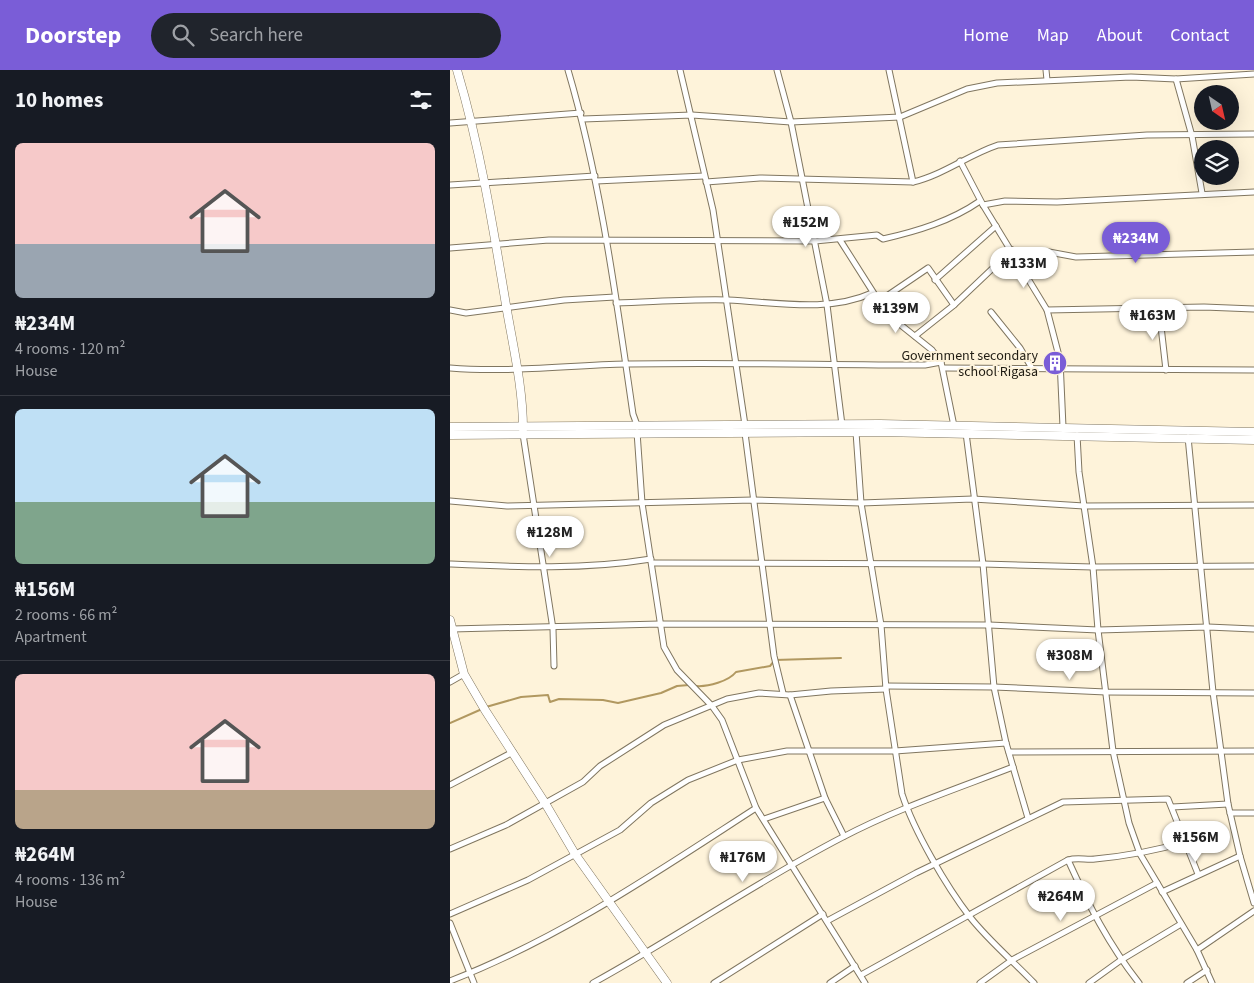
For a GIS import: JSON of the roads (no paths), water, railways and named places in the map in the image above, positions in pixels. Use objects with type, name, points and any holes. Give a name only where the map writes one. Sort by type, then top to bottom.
[{"type":"main road","points":[[457,70],[473,123],[486,183],[517,368],[523,430]]},
{"type":"main road","points":[[745,429],[842,424],[1254,432]]},
{"type":"main road","points":[[450,427],[523,430],[745,429],[1188,437],[1254,440]]},
{"type":"main road","points":[[450,435],[523,430]]},
{"type":"main road","points":[[450,620],[464,674],[483,707],[576,854],[609,903],[648,953],[667,983]]},
{"type":"street","points":[[568,70],[582,116],[607,240],[625,364],[637,429],[642,503],[664,647],[670,660],[686,680],[712,706],[729,734],[756,808],[865,983]]},
{"type":"street","points":[[680,70],[692,115],[718,240],[745,429],[753,500],[759,530],[774,656],[782,693]]},
{"type":"street","points":[[777,70],[791,122],[827,305],[833,365],[842,424]]},
{"type":"street","points":[[889,70],[913,182]]},
{"type":"street","points":[[1046,70],[1047,80]]},
{"type":"street","points":[[1167,70],[1168,78]]},
{"type":"street","points":[[450,123],[582,116],[692,115],[791,122],[900,117],[967,89],[997,83],[1047,80],[1176,79],[1254,74]]},
{"type":"street","points":[[1176,79],[1192,136],[1202,193]]},
{"type":"street","points":[[450,185],[596,178],[760,178],[913,182],[928,178],[975,152],[1016,142],[1147,135],[1254,134]]},
{"type":"street","points":[[960,161],[982,203],[1012,250],[1052,322],[1060,369],[1063,427]]},
{"type":"street","points":[[450,248],[549,240],[815,241],[877,236],[884,239],[938,225],[982,203],[1005,201],[1057,202],[1202,193],[1254,192]]},
{"type":"street","points":[[935,280],[996,226]]},
{"type":"street","points":[[840,240],[887,314],[915,336],[941,362],[944,368],[954,426]]},
{"type":"street","points":[[915,336],[954,305],[1012,250]]},
{"type":"street","points":[[1017,259],[1049,252],[1076,257],[1254,252]]},
{"type":"street","points":[[878,302],[928,268],[954,305]]},
{"type":"street","points":[[450,310],[466,312],[507,309],[564,300],[726,300],[827,305],[846,303],[872,293]]},
{"type":"street","points":[[1047,310],[1204,307],[1254,309]]},
{"type":"street","points":[[1159,309],[1166,370]]},
{"type":"street","points":[[991,312],[1020,348],[1032,370]]},
{"type":"street","points":[[450,368],[479,371],[625,364],[735,362],[925,365],[941,362]]},
{"type":"street","points":[[944,368],[1254,370]]},
{"type":"street","points":[[523,430],[553,629],[554,666]]},
{"type":"street","points":[[856,432],[861,502],[881,625],[886,688],[895,751],[906,808],[936,864],[969,916],[1034,983]]},
{"type":"street","points":[[966,433],[973,499],[983,564],[994,687],[1006,743],[1028,818]]},
{"type":"street","points":[[1077,435],[1113,751],[1129,823],[1140,854],[1197,950],[1212,983]]},
{"type":"street","points":[[1188,437],[1193,505],[1202,567],[1214,692],[1223,751],[1228,804],[1240,856],[1254,903]]},
{"type":"street","points":[[450,501],[507,506],[753,500],[861,502],[973,499],[1084,506],[1254,505]]},
{"type":"street","points":[[450,564],[543,568],[652,561],[983,564],[1093,567],[1254,566]]},
{"type":"street","points":[[452,633],[660,624],[771,626],[989,625],[1098,630],[1208,627],[1254,629]]},
{"type":"street","points":[[450,682],[464,674]]},
{"type":"street","points":[[450,849],[506,825],[583,782],[600,766],[664,725],[740,696],[782,693],[790,695],[886,688],[994,687],[1106,692],[1254,693]]},
{"type":"street","points":[[790,695],[824,798],[844,836]]},
{"type":"street","points":[[450,914],[528,880],[620,830],[651,803],[688,780],[738,760],[787,750],[895,751],[1006,743]]},
{"type":"street","points":[[450,785],[513,752]]},
{"type":"street","points":[[1009,752],[1254,752]]},
{"type":"street","points":[[593,983],[648,953],[792,864],[844,836],[906,808],[1013,767]]},
{"type":"street","points":[[764,820],[824,798]]},
{"type":"street","points":[[827,921],[1028,818],[1071,800],[1168,799],[1198,874]]},
{"type":"street","points":[[1172,807],[1228,804]]},
{"type":"street","points":[[450,981],[553,934],[609,903],[756,808]]},
{"type":"street","points":[[1230,813],[1254,813]]},
{"type":"street","points":[[861,975],[1068,860],[1073,858],[1092,860],[1140,854],[1185,842]]},
{"type":"street","points":[[1162,892],[1240,856]]},
{"type":"street","points":[[1068,860],[1094,916],[1120,960],[1138,983]]},
{"type":"street","points":[[980,983],[1012,960],[1157,884]]},
{"type":"street","points":[[1197,950],[1254,911]]},
{"type":"street","points":[[714,983],[823,914]]},
{"type":"street","points":[[450,923],[474,983]]},
{"type":"street","points":[[1089,983],[1120,960],[1181,924]]},
{"type":"street","points":[[830,983],[854,966]]},
{"type":"street","points":[[1188,983],[1206,970]]},
{"type":"waterway","points":[[696,686],[718,683],[736,672],[770,666],[775,660],[841,658]]},
{"type":"waterway","points":[[486,707],[521,697],[548,695],[550,702],[559,699],[603,700],[618,703],[661,693],[677,686],[689,685]]},
{"type":"waterway","points":[[450,723],[482,709]]},
{"type":"place","name":"Government secondary school Rigasa","points":[[1055,363]]}]
